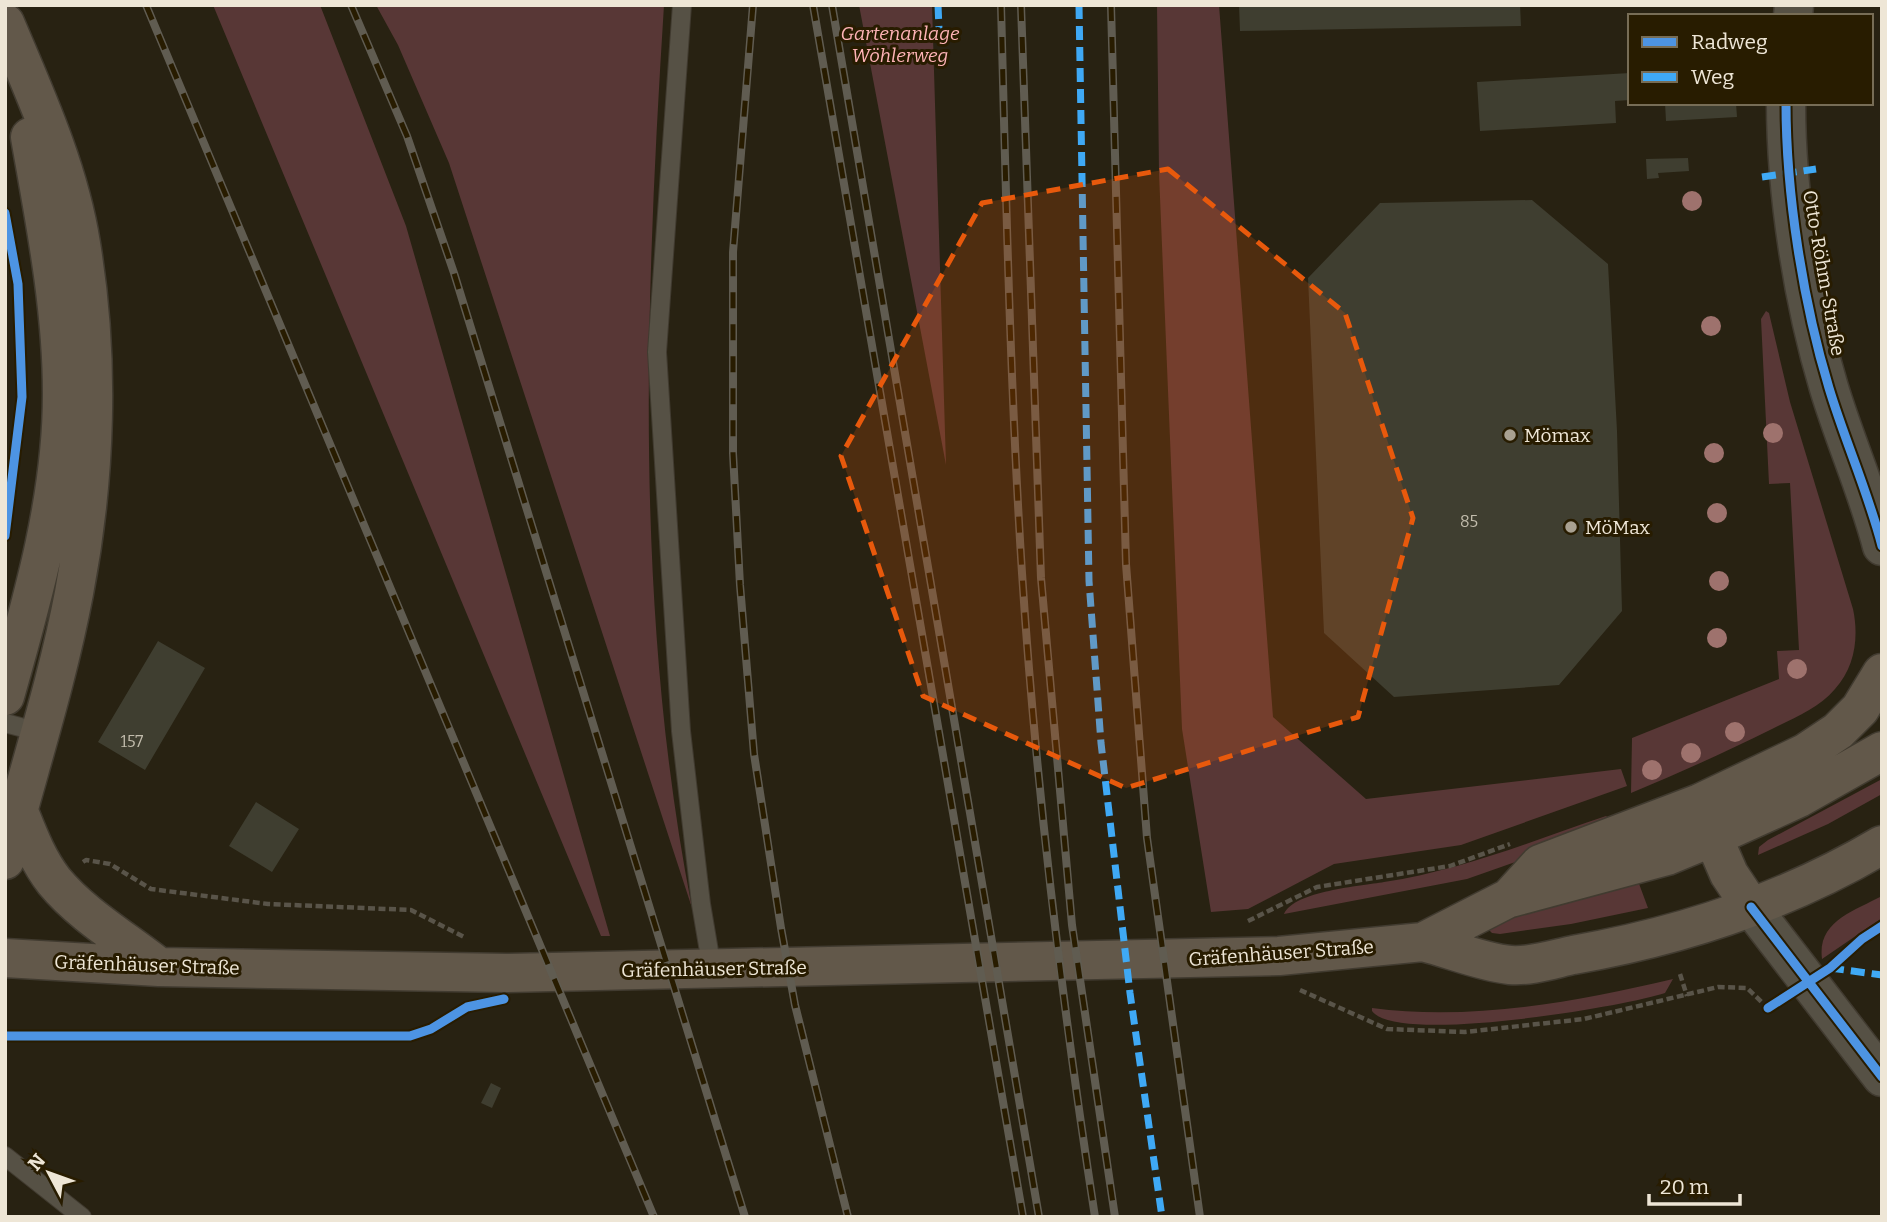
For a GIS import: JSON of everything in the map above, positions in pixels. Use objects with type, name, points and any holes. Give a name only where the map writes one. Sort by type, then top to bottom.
[{"type":"main road","points":[[5,696],[46,542],[61,430],[62,395],[59,328],[49,244],[8,31]]},
{"type":"main road","points":[[5,860],[18,808],[22,728],[74,593],[88,509],[93,387],[81,242],[47,125],[8,31]]},
{"type":"main road","points":[[1507,899],[1540,863],[1700,803],[1805,753],[1838,731],[1860,709],[1882,673]]},
{"type":"main road","name":"Gräfenhäuser Straße","points":[[1423,942],[1507,899],[1667,856],[1713,837],[1799,798],[1882,751]]},
{"type":"main road","points":[[18,808],[32,847],[55,882],[83,908],[159,967]]},
{"type":"main road","points":[[1713,837],[1730,874],[1751,907]]},
{"type":"main road","name":"Gräfenhäuser Straße","points":[[5,958],[159,967],[494,973],[1279,956],[1423,942],[1511,966],[1645,942],[1717,922],[1806,885],[1878,848]]},
{"type":"street","name":"Otto-Röhm-Straße","points":[[1786,105],[1789,173],[1811,322],[1832,399],[1880,534]]},
{"type":"street","points":[[1751,907],[1882,1077]]},
{"type":"lane","points":[[682,5],[657,352],[681,731],[701,904],[712,969]]},
{"type":"lane","points":[[5,1156],[82,1217]]},
{"type":"path","points":[[1244,923],[1317,887],[1450,866],[1512,843]]},
{"type":"path","points":[[78,866],[86,860],[110,864],[151,889],[268,904],[411,910],[474,942]]},
{"type":"path","points":[[1680,974],[1687,996]]},
{"type":"path","points":[[1296,988],[1387,1029],[1465,1032],[1584,1019],[1718,987],[1747,988],[1768,1009]]},
{"type":"highlighted area","points":[[1168,169],[1345,313],[1413,518],[1358,717],[1126,788],[923,696],[841,456],[982,203]]},
{"type":"green space","points":[[213,5],[320,5],[406,226],[610,936],[601,936]]},
{"type":"green space","points":[[376,5],[664,5],[652,231],[649,458],[660,684],[673,796],[692,908],[449,163],[398,45]]},
{"type":"green space","name":"Gartenanlage Wöhlerweg","points":[[859,5],[932,5],[946,465]]},
{"type":"green space","points":[[1157,5],[1219,5],[1273,717],[1366,799],[1621,769],[1627,786],[1461,845],[1334,864],[1248,909],[1211,912],[1182,729],[1159,173]]},
{"type":"green space","points":[[1766,311],[1769,313],[1790,402],[1853,609],[1856,630],[1854,651],[1842,680],[1822,702],[1720,754],[1631,793],[1632,738],[1779,679],[1777,651],[1799,650],[1790,483],[1769,484],[1761,319]]},
{"type":"green space","points":[[1882,779],[1882,794],[1828,824],[1758,855],[1759,847],[1768,840]]},
{"type":"green space","points":[[1606,816],[1618,826],[1467,879],[1284,914],[1290,906],[1314,895],[1441,870]]},
{"type":"green space","points":[[1638,881],[1648,908],[1571,924],[1500,934],[1492,933],[1488,929],[1493,922]]},
{"type":"green space","points":[[1882,896],[1882,918],[1822,959],[1825,935],[1831,926]]},
{"type":"green space","points":[[1673,979],[1665,993],[1560,1014],[1512,1020],[1422,1024],[1390,1021],[1372,1011],[1372,1008],[1486,1011],[1524,1007],[1562,1002]]},
{"type":"building","points":[[1239,5],[1520,5],[1521,26],[1240,31]]},
{"type":"building","points":[[1628,73],[1628,100],[1615,101],[1616,123],[1480,131],[1477,82]]},
{"type":"building","points":[[1665,105],[1736,105],[1737,117],[1666,121]]},
{"type":"building","points":[[1688,158],[1689,171],[1658,173],[1659,178],[1647,179],[1646,159]]},
{"type":"building","points":[[1532,200],[1608,264],[1617,431],[1622,611],[1559,685],[1394,697],[1324,633],[1308,278],[1380,203]]},
{"type":"building","points":[[158,641],[205,668],[145,770],[98,742]]},
{"type":"building","points":[[256,802],[299,829],[272,872],[229,846]]},
{"type":"building","points":[[491,1083],[501,1088],[492,1108],[481,1103]]},
{"type":"railway","points":[[146,5],[654,1217]]},
{"type":"railway","points":[[351,5],[407,136],[454,273],[745,1217]]},
{"type":"railway","points":[[753,5],[733,252],[733,453],[740,585],[754,754],[781,928],[795,1005],[848,1217]]},
{"type":"railway","points":[[813,5],[1023,1217]]},
{"type":"railway","points":[[832,5],[1039,1217]]},
{"type":"railway","points":[[1001,5],[1011,360],[1028,654],[1051,896],[1095,1217]]},
{"type":"railway","points":[[1021,5],[1041,578],[1072,925],[1115,1217]]},
{"type":"railway","points":[[1111,5],[1126,564],[1147,838],[1200,1217]]},
{"type":"marked path","points":[[938,5],[939,29]]},
{"type":"marked path","points":[[1079,5],[1089,581],[1101,743],[1130,993],[1162,1217]]},
{"type":"marked path","points":[[1762,177],[1816,169]]},
{"type":"marked path","points":[[1830,968],[1882,975]]},
{"type":"cycle path","points":[[1786,105],[1793,210],[1811,320],[1829,388],[1882,546]]},
{"type":"cycle path","points":[[5,213],[18,284],[22,397],[5,536]]},
{"type":"cycle path","points":[[1751,907],[1882,1077]]},
{"type":"cycle path","points":[[1768,1008],[1830,968],[1862,939],[1882,926]]},
{"type":"cycle path","points":[[5,1036],[410,1036],[431,1029],[467,1007],[504,999]]},
{"type":"place","name":"Mömax","points":[[1510,435]]},
{"type":"place","name":"MöMax","points":[[1571,527]]}]
